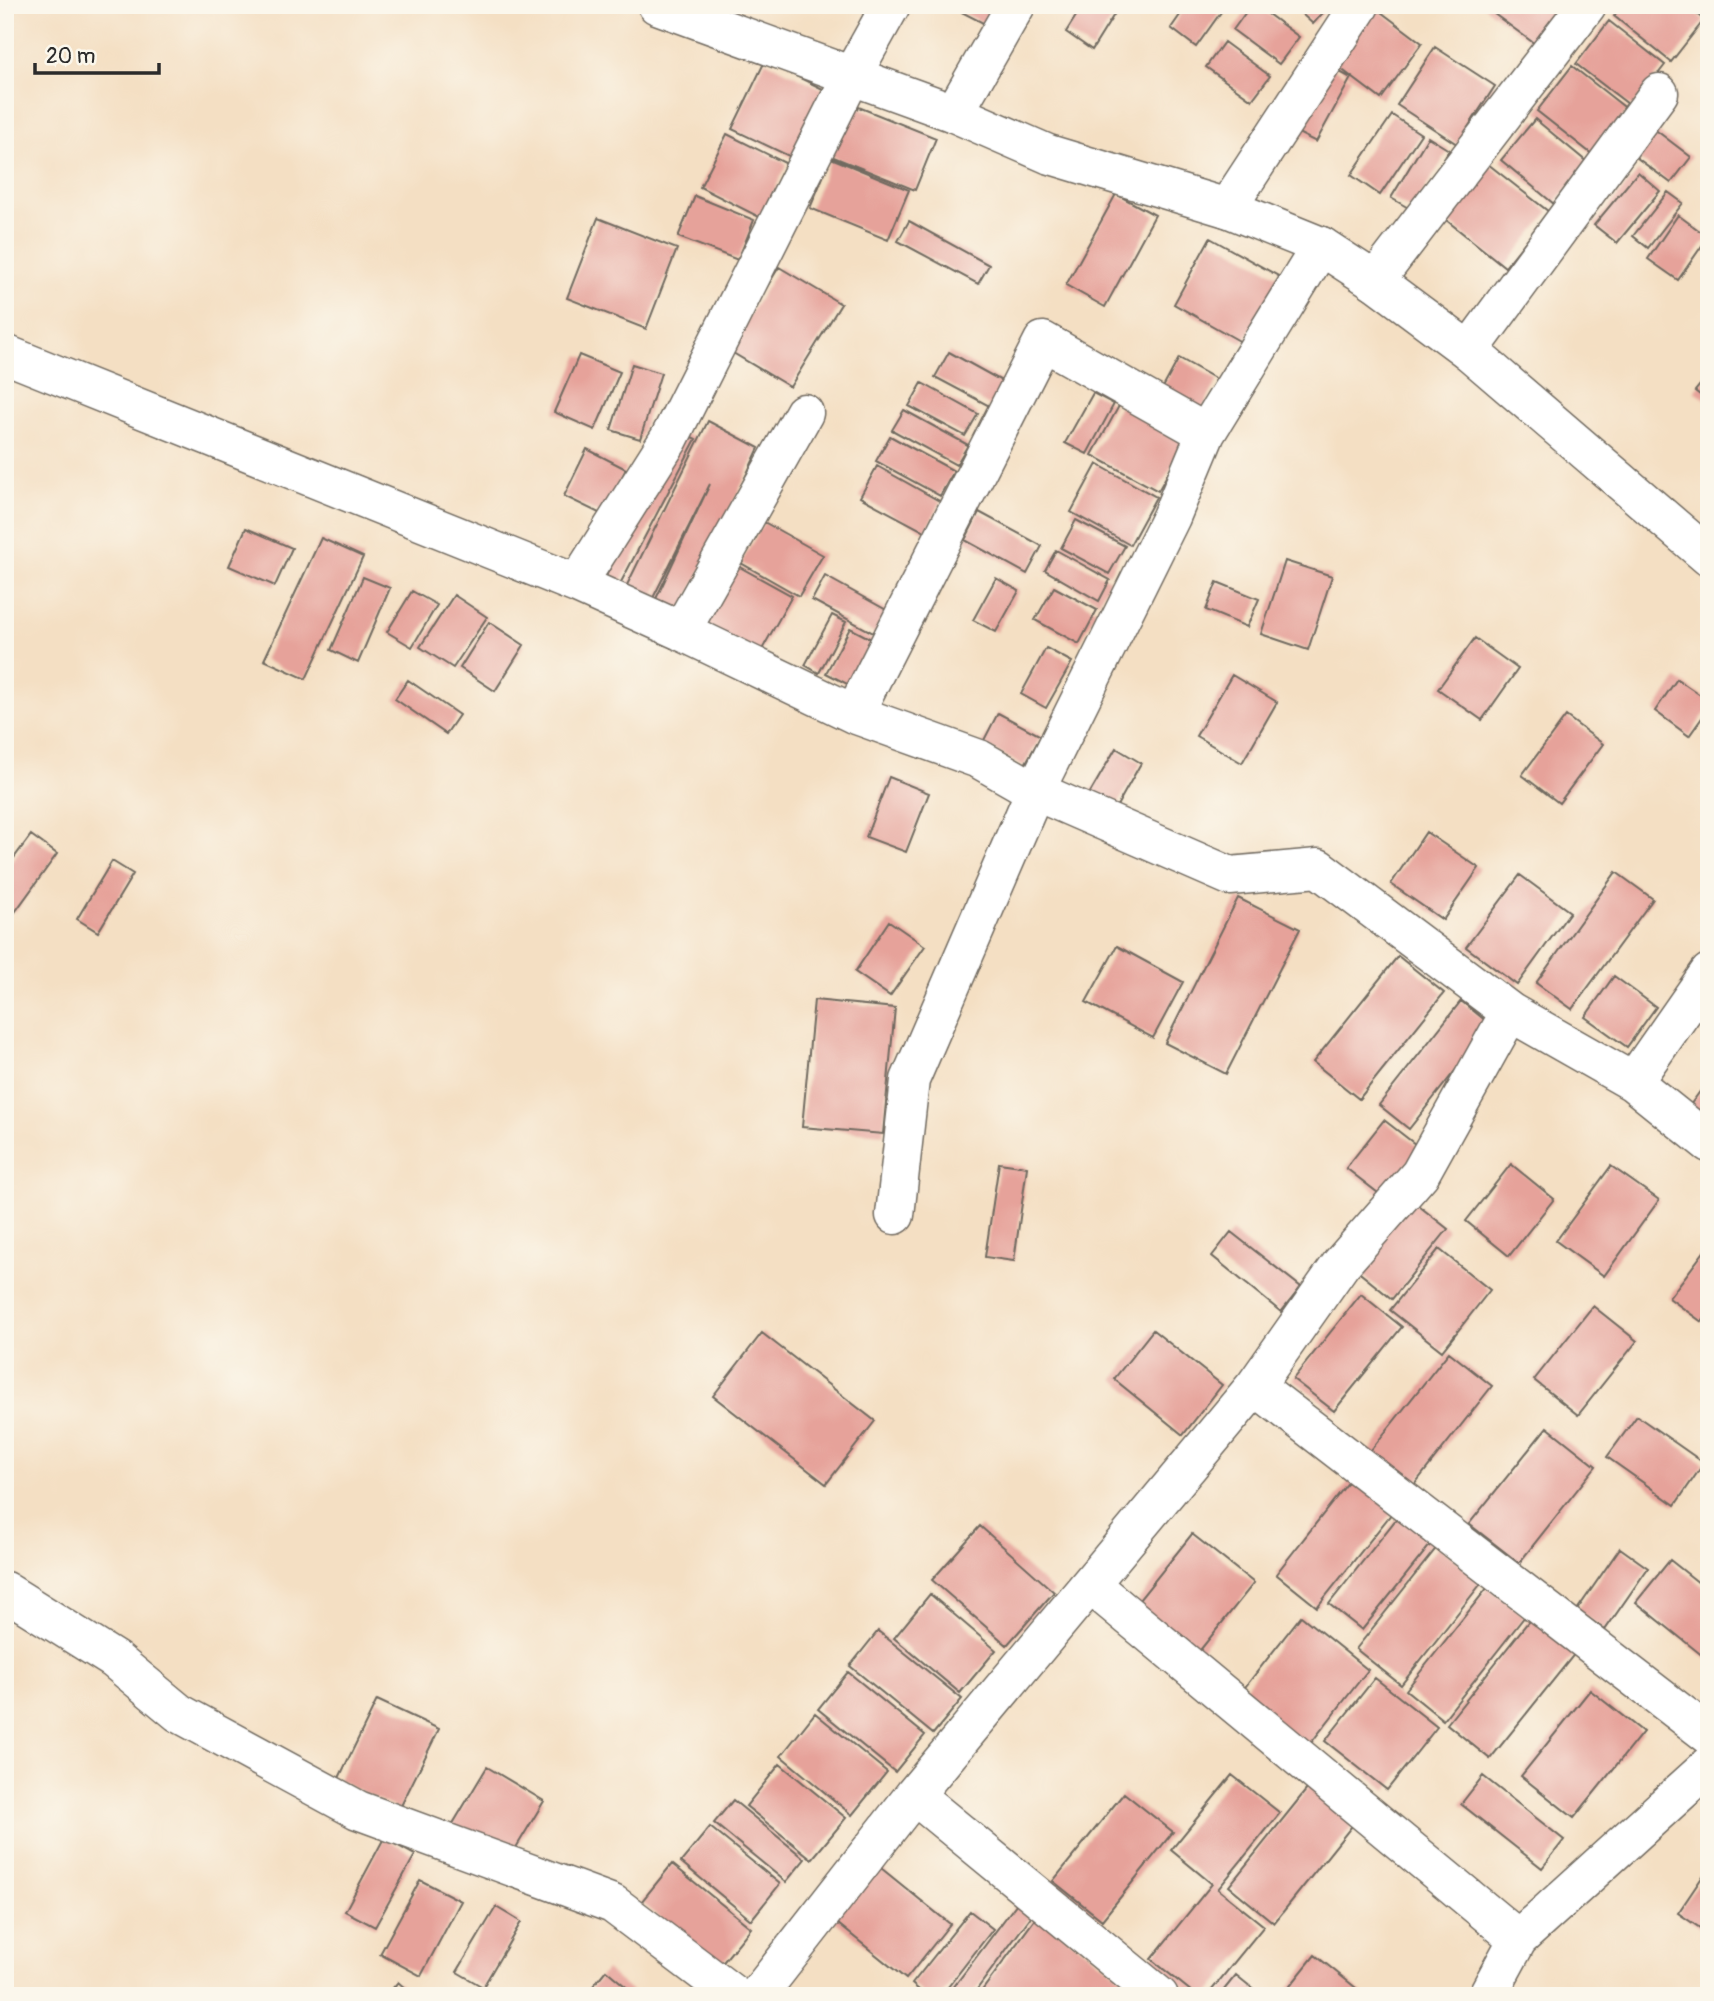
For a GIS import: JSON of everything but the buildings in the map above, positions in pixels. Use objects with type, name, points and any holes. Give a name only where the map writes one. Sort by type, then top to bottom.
[{"type":"street","points":[[657,5],[954,113],[1048,154],[1227,208],[1321,246],[1375,281],[1469,351],[1709,557]]},
{"type":"street","points":[[577,584],[669,439],[852,75],[891,5]]},
{"type":"street","points":[[954,113],[1016,5]]},
{"type":"street","points":[[1227,208],[1360,5]]},
{"type":"street","points":[[1375,281],[1587,5]]},
{"type":"street","points":[[1469,351],[1659,93]]},
{"type":"street","points":[[895,1215],[910,1080],[1035,791],[1171,517],[1206,433],[1321,246]]},
{"type":"street","points":[[854,714],[1042,341],[1206,433]]},
{"type":"street","points":[[5,354],[577,584],[854,714],[979,759],[1035,791],[1230,876],[1318,868],[1510,1012],[1633,1082],[1709,1143]]},
{"type":"street","points":[[681,631],[804,413]]},
{"type":"street","points":[[1633,1082],[1709,973]]},
{"type":"street","points":[[757,1996],[914,1795],[1255,1386],[1341,1264],[1420,1174],[1510,1012]]},
{"type":"street","points":[[1255,1386],[1709,1735]]},
{"type":"street","points":[[1091,1585],[1518,1939]]},
{"type":"street","points":[[5,1591],[115,1660],[179,1713],[358,1810],[613,1904],[735,1996]]},
{"type":"street","points":[[1486,1996],[1518,1939],[1709,1766]]},
{"type":"street","points":[[914,1795],[1159,1996]]}]
